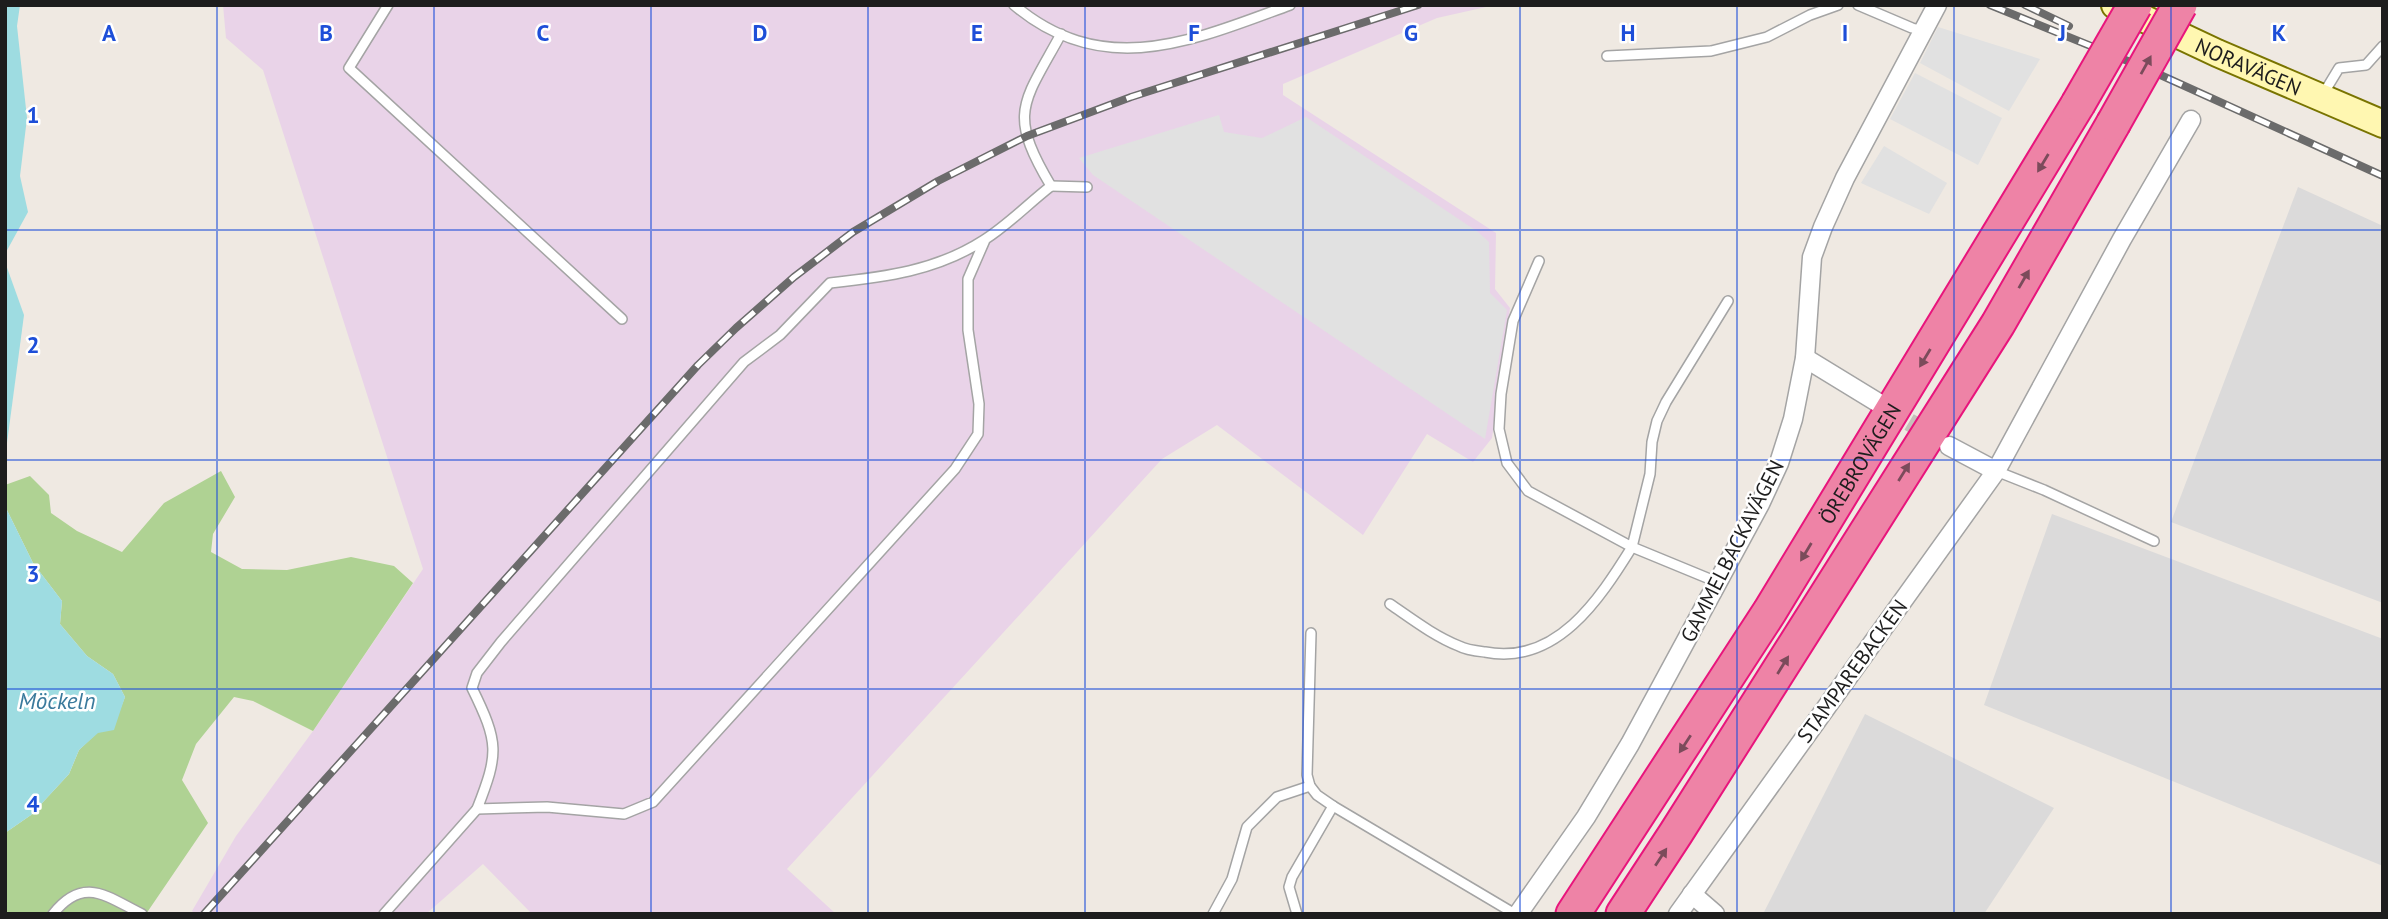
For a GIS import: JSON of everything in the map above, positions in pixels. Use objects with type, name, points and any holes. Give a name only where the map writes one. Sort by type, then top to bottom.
[{"type":"highway","name":"ÖREBROVÄGEN","points":[[1573,914],[1770,611],[2078,104],[2135,5]]},
{"type":"highway","name":"ÖREBROVÄGEN","points":[[1623,914],[1684,822],[1998,324],[2180,5]]},
{"type":"street","name":"GAMMELBACKAVÄGEN","points":[[1517,914],[1586,817],[1630,744],[1677,661],[1779,463],[1793,419],[1805,358],[1812,257],[1845,178],[1937,5]]},
{"type":"street","name":"NORAVÄGEN","points":[[2115,5],[2383,124]]},
{"type":"street","name":"STAMPAREBACKEN","points":[[1678,914],[1996,471],[2122,239],[2191,120]]},
{"type":"street","points":[[1805,358],[1877,402]]},
{"type":"street","points":[[1949,446],[1996,471]]},
{"type":"street","points":[[1692,894],[1715,914]]},
{"type":"lane","points":[[388,5],[349,68],[622,319]]},
{"type":"lane","points":[[1014,5],[1032,19],[1061,34],[1084,43],[1109,48],[1162,46],[1215,32],[1290,5]]},
{"type":"lane","points":[[1607,56],[1711,51],[1767,37],[1810,15],[1838,5]]},
{"type":"lane","points":[[1858,5],[1912,29],[1924,31]]},
{"type":"lane","points":[[1051,186],[1032,155],[1024,128],[1023,110],[1028,94],[1061,34]]},
{"type":"lane","points":[[2321,97],[2339,68],[2366,65],[2383,46]]},
{"type":"lane","points":[[384,914],[477,809],[491,772],[494,741],[486,716],[472,688],[477,673],[744,362],[779,335],[830,283],[892,276],[943,261],[985,240],[1051,186],[1087,187]]},
{"type":"lane","points":[[477,809],[547,807],[624,814],[653,802],[955,469],[978,434],[979,404],[968,330],[968,279],[985,240]]},
{"type":"lane","points":[[1539,261],[1513,321],[1501,394],[1499,429],[1507,463],[1528,491],[1632,547],[1717,582]]},
{"type":"lane","points":[[1390,604],[1460,648],[1495,654],[1524,652],[1558,639],[1586,612],[1615,575],[1632,547],[1643,510],[1657,421],[1728,301]]},
{"type":"lane","points":[[1996,471],[2154,541]]},
{"type":"lane","points":[[1311,633],[1307,760],[1310,786],[1317,795],[1333,806],[1517,914]]},
{"type":"lane","points":[[1213,914],[1233,879],[1247,827],[1277,797],[1310,786]]},
{"type":"lane","points":[[1297,914],[1289,887],[1292,877],[1333,806]]},
{"type":"lane","points":[[53,914],[66,899],[81,893],[103,893],[142,914]]},
{"type":"shaded area","points":[[223,5],[1495,5],[1437,18],[1283,84],[1283,95],[1496,233],[1495,289],[1510,308],[1492,438],[1473,462],[1427,434],[1363,535],[1217,425],[1162,459],[787,869],[836,914],[532,914],[483,864],[426,914],[195,914],[192,911],[236,836],[313,731],[423,569],[263,70],[226,38]]},
{"type":"shaded area","points":[[1938,27],[2040,59],[2009,111],[1920,63]]},
{"type":"shaded area","points":[[1915,73],[2002,118],[1978,165],[1890,119]]},
{"type":"shaded area","points":[[1219,115],[1224,132],[1262,138],[1306,117],[1489,242],[1490,293],[1507,310],[1485,439],[1093,175],[1079,158]]},
{"type":"shaded area","points":[[1884,146],[1947,183],[1929,214],[1861,183]]},
{"type":"shaded area","points":[[2298,187],[2383,226],[2383,603],[2171,522]]},
{"type":"shaded area","points":[[2052,514],[2383,639],[2383,866],[1984,705]]},
{"type":"shaded area","points":[[1865,714],[2054,808],[1984,914],[1763,914]]},
{"type":"green space","points":[[221,471],[235,497],[213,534],[211,552],[242,569],[287,570],[351,557],[394,566],[413,583],[313,731],[253,701],[234,697],[196,744],[182,780],[208,823],[146,914],[5,914],[5,833],[31,815],[69,774],[79,750],[119,712],[125,697],[113,674],[87,656],[60,624],[62,601],[33,563],[5,506],[5,485],[30,476],[49,495],[51,513],[77,531],[122,552],[164,503]]},
{"type":"water","points":[[5,5],[20,5],[17,26],[27,118],[20,176],[28,212],[5,254]]},
{"type":"water","points":[[5,262],[24,315],[5,458]]},
{"type":"water","name":"Möckeln","points":[[5,506],[33,563],[62,601],[60,624],[87,656],[113,674],[125,697],[114,730],[98,733],[79,750],[69,774],[31,815],[5,833]]},
{"type":"tunnel","points":[[1886,408],[1934,437]]},
{"type":"railway","points":[[204,914],[698,365],[794,277],[853,232],[938,181],[1027,136],[1131,97],[1418,5]]},
{"type":"railway","points":[[1990,5],[2145,68],[2383,176]]},
{"type":"railway","points":[[2025,5],[2069,26]]}]
